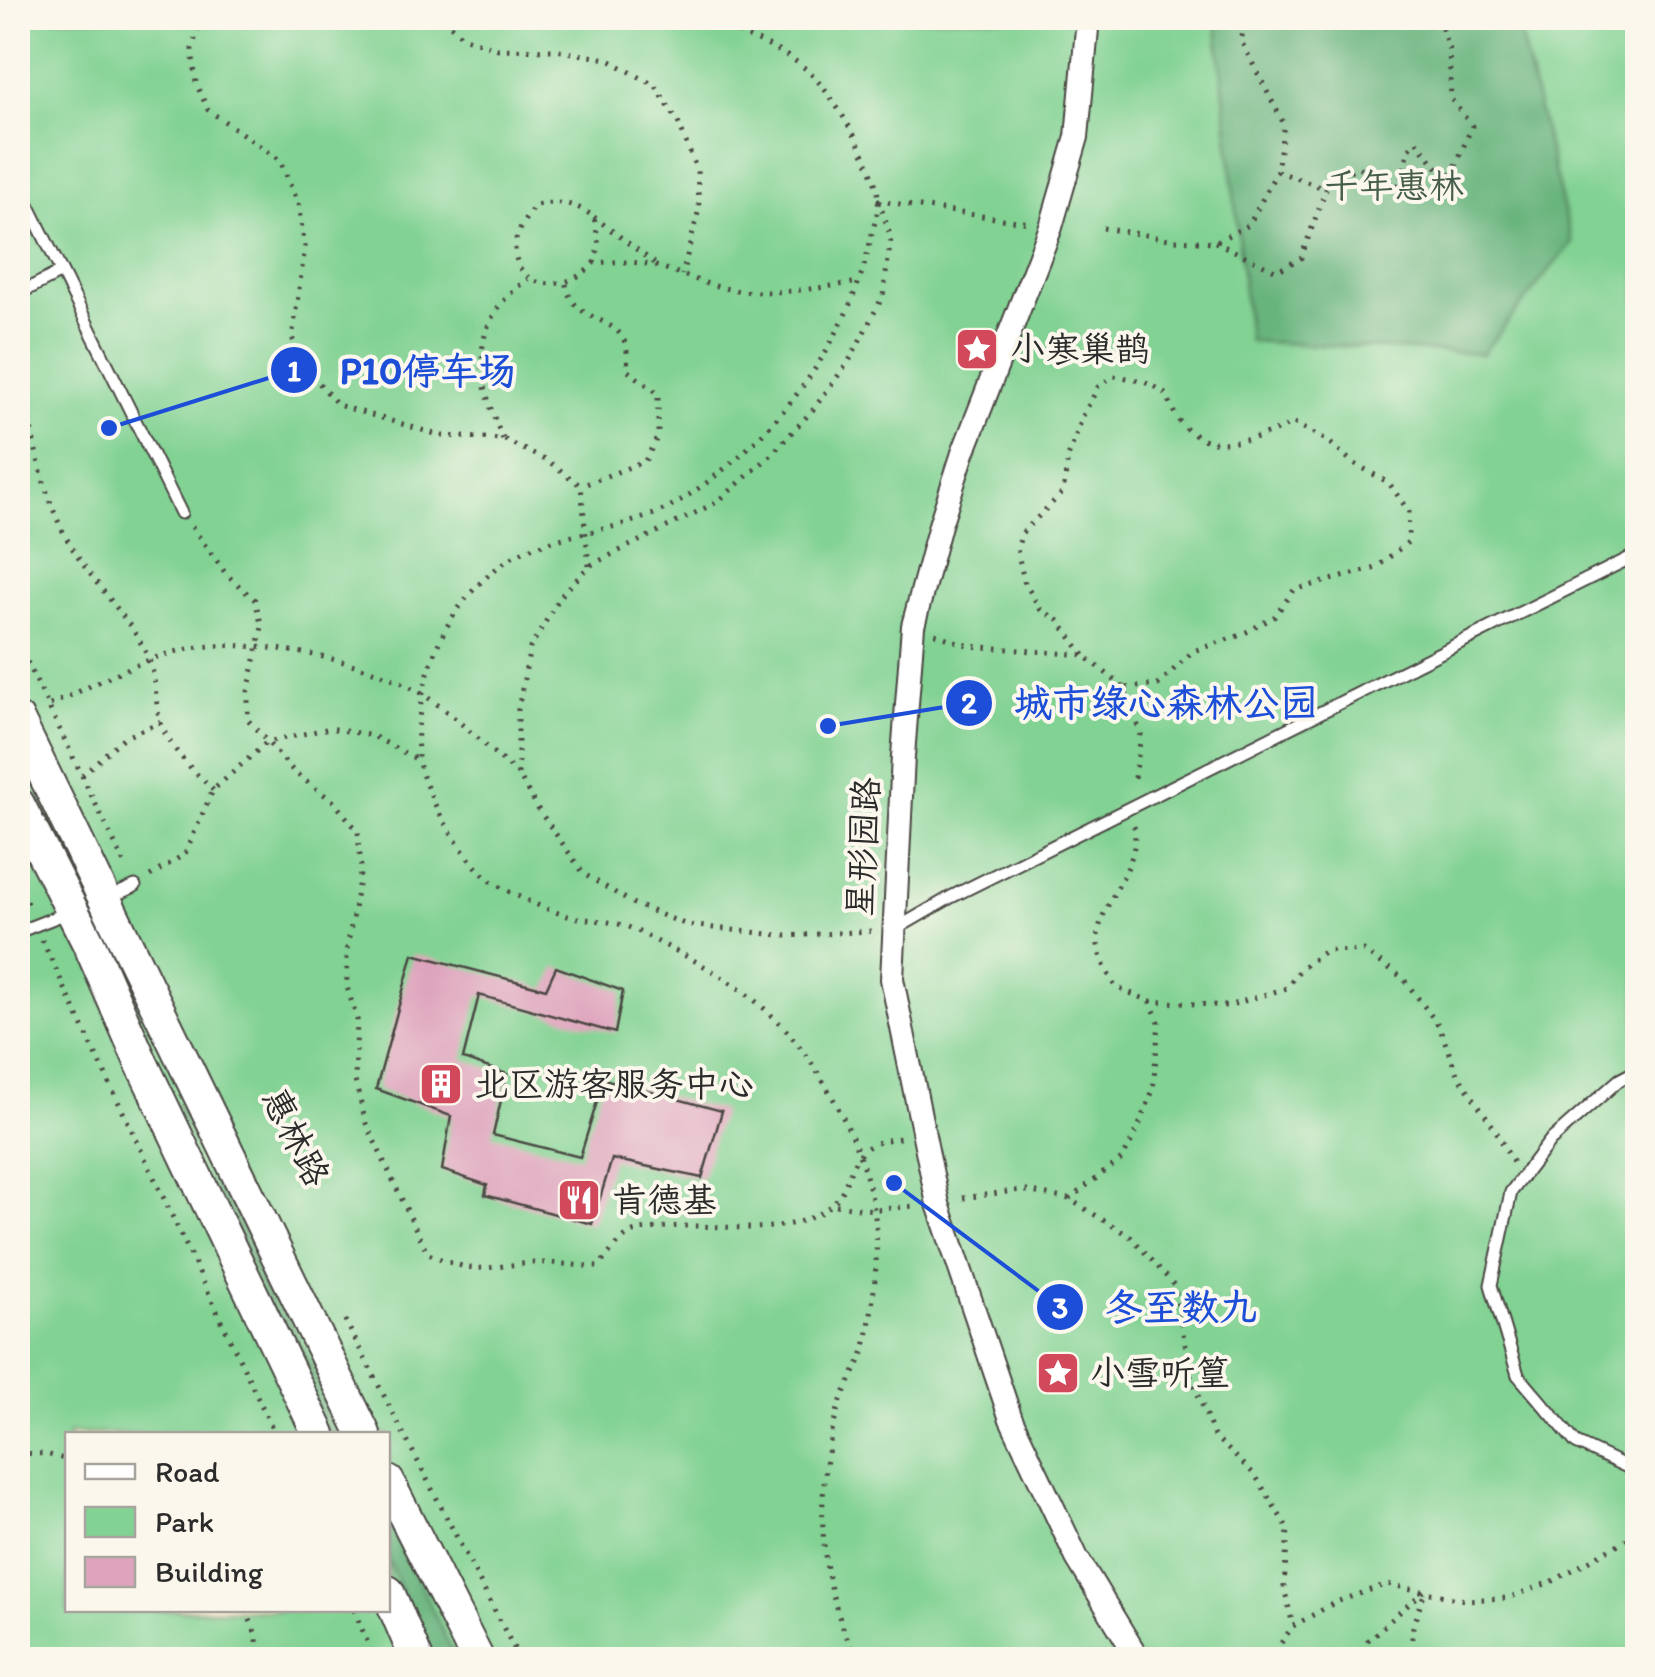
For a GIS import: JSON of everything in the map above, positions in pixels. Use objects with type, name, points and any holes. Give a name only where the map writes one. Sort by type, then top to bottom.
[{"type":"main road","name":"惠林路","points":[[18,720],[120,893],[190,1080],[363,1432]]},
{"type":"main road","points":[[18,804],[72,910],[318,1432]]},
{"type":"main road","points":[[390,1486],[478,1660]]},
{"type":"main road","points":[[390,1597],[417,1660]]},
{"type":"street","name":"星形园路","points":[[1088,18],[1077,136],[1051,226],[963,453],[914,626],[902,756],[892,979],[938,1204],[1011,1419],[1076,1558],[1139,1660]]},
{"type":"lane","points":[[18,184],[181,513]]},
{"type":"lane","points":[[18,294],[61,272]]},
{"type":"lane","points":[[894,930],[951,897],[1638,554]]},
{"type":"lane","points":[[18,932],[120,893]]},
{"type":"lane","points":[[1638,1070],[1620,1080],[1550,1141],[1511,1192],[1491,1286],[1518,1374],[1576,1443],[1638,1472]]},
{"type":"path","points":[[201,18],[192,49],[196,83],[208,110],[280,160],[298,204],[305,247],[292,338],[313,376],[338,405],[442,436],[503,439],[551,464],[581,486],[589,566]]},
{"type":"path","points":[[443,18],[463,37],[498,49],[556,50],[608,59],[656,86],[678,122],[697,170],[699,209],[682,276]]},
{"type":"path","points":[[518,774],[518,710],[530,648],[560,598],[589,566],[717,502],[768,458],[812,411],[849,361],[883,296],[891,238],[870,166],[834,105],[807,70],[758,42],[699,18]]},
{"type":"path","points":[[1216,242],[1249,225],[1277,171],[1284,124],[1241,41],[1246,18]]},
{"type":"path","points":[[1103,228],[1175,240],[1216,242],[1277,271],[1300,258],[1326,189],[1342,174],[1360,166],[1382,184],[1400,185],[1409,150],[1417,141],[1446,178],[1454,170],[1472,126],[1451,99],[1449,50],[1440,22],[1429,18]]},
{"type":"path","points":[[1277,171],[1326,189]]},
{"type":"path","points":[[879,200],[1051,226]]},
{"type":"path","points":[[858,1660],[826,1575],[822,1493],[837,1409],[866,1348],[874,1287],[874,1210],[830,1089],[786,1026],[716,970],[623,925],[568,916],[490,882],[447,830],[418,760],[422,693],[448,622],[486,576],[531,548],[621,527],[677,503],[726,468],[800,394],[860,282],[879,200]]},
{"type":"path","points":[[594,217],[599,244],[594,263],[584,274],[566,284],[528,279],[518,268],[515,244],[535,205],[558,201],[579,206],[594,217],[660,267]]},
{"type":"path","points":[[594,263],[620,261],[660,267],[701,283],[745,291],[805,290],[860,282]]},
{"type":"path","points":[[503,439],[482,385],[482,353],[488,326],[507,294],[528,279]]},
{"type":"path","points":[[566,284],[568,297],[585,316],[610,324],[626,342],[628,371],[658,393],[658,436],[645,461],[581,486]]},
{"type":"path","points":[[18,368],[42,487],[66,538],[88,572],[123,612],[150,660],[160,722],[183,760],[214,790]]},
{"type":"path","points":[[1124,688],[1158,685],[1193,650],[1241,635],[1274,617],[1294,590],[1376,568],[1408,542],[1409,512],[1389,483],[1352,462],[1328,440],[1294,423],[1225,444],[1196,437],[1178,420],[1164,392],[1134,379],[1114,376],[1098,387],[1083,416],[1068,456],[1062,492],[1022,533],[1017,548],[1024,581],[1040,609],[1058,620],[1084,655],[1124,688],[1141,734],[1132,806],[1136,835],[1128,872],[1098,930],[1099,952],[1115,988],[1150,1002],[1227,1006],[1286,988],[1301,968],[1326,950],[1364,951],[1403,978],[1439,1026],[1457,1074],[1524,1175]]},
{"type":"path","points":[[181,513],[226,574],[255,600],[262,627],[248,692],[248,720],[295,773],[332,801],[358,831],[361,869],[349,935],[346,987],[357,1019],[355,1081],[366,1123],[427,1253],[459,1268],[536,1262],[598,1268],[631,1232],[688,1224],[800,1224],[836,1204],[857,1155],[879,1140],[923,1136]]},
{"type":"path","points":[[914,626],[970,646],[1084,655]]},
{"type":"path","points":[[18,643],[82,774],[120,893],[185,854],[214,790],[266,742],[330,728],[373,736],[418,760]]},
{"type":"path","points":[[48,705],[150,660],[192,648],[256,646],[352,664],[422,693],[518,774],[584,874],[634,904],[687,924],[787,936],[894,930]]},
{"type":"path","points":[[82,774],[123,738],[160,722]]},
{"type":"path","points":[[18,882],[274,1432]]},
{"type":"path","points":[[1069,1200],[1123,1158],[1138,1128],[1153,1090],[1160,1022],[1150,1002]]},
{"type":"path","points":[[836,1204],[874,1210],[1021,1190],[1069,1200],[1132,1237],[1174,1285],[1191,1376],[1214,1436],[1255,1475],[1288,1528],[1284,1587],[1293,1626]]},
{"type":"path","points":[[338,1308],[520,1660]]},
{"type":"path","points":[[18,1453],[65,1459]]},
{"type":"path","points":[[1269,1660],[1293,1626],[1336,1602],[1387,1584],[1464,1600],[1508,1598],[1553,1581],[1638,1532]]},
{"type":"path","points":[[1358,1660],[1368,1640],[1424,1591]]},
{"type":"path","points":[[1410,1660],[1424,1591]]},
{"type":"path","points":[[247,1612],[257,1637],[258,1660]]},
{"type":"path","points":[[355,1612],[375,1660]]},
{"type":"green space","points":[[18,18],[1637,18],[1637,1659],[18,1659]]},
{"type":"green space","name":"千年惠林","points":[[1216,18],[1516,18],[1572,242],[1482,354],[1249,341]]},
{"type":"green space","points":[[176,1102],[191,1124],[344,1432],[329,1432]]},
{"type":"green space","points":[[390,1522],[456,1659],[429,1659],[390,1564]]},
{"type":"building","name":"北区游客服务中心","points":[[413,954],[546,989],[556,967],[623,991],[615,1033],[479,995],[463,1059],[507,1074],[493,1135],[580,1157],[604,1079],[722,1111],[702,1178],[612,1159],[592,1224],[485,1195],[487,1185],[442,1170],[451,1116],[376,1089]]},
{"type":"place","name":"小寒巢鹊","points":[[977,349]]},
{"type":"place","name":"P10停车场","points":[[109,428]]},
{"type":"place","name":"城市绿心森林公园","points":[[828,726]]},
{"type":"place","name":"北区游客服务中心","points":[[441,1084]]},
{"type":"place","name":"冬至数九","points":[[894,1183]]},
{"type":"place","name":"肯德基","points":[[579,1200]]},
{"type":"place","name":"小雪听篁","points":[[1058,1373]]}]
